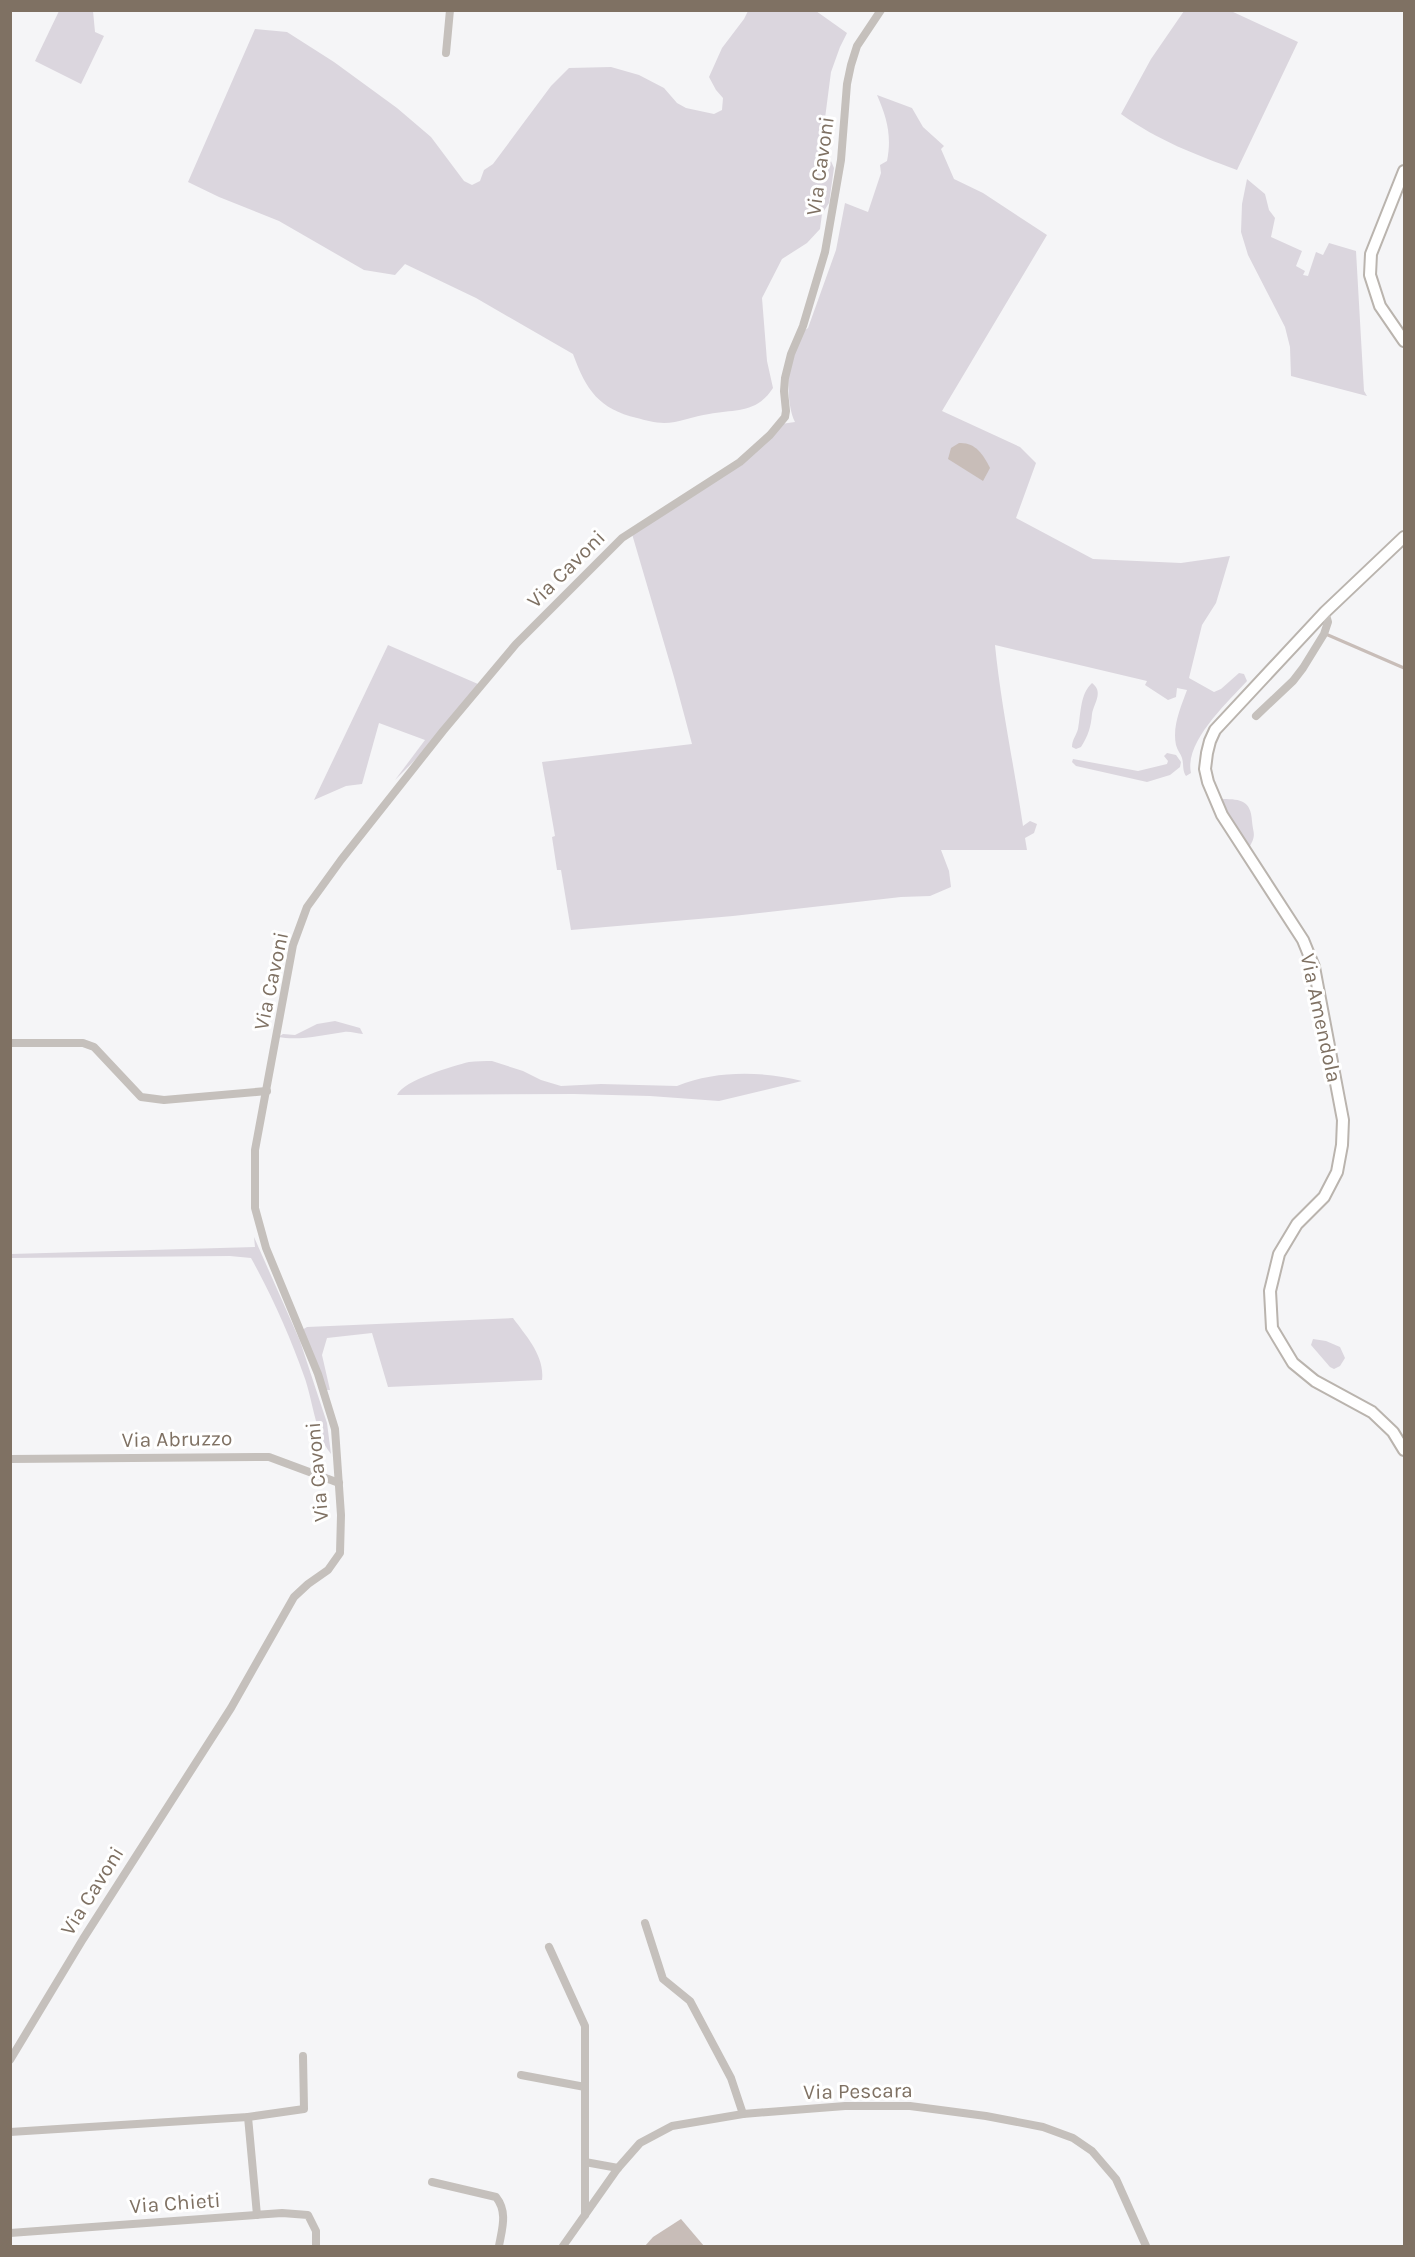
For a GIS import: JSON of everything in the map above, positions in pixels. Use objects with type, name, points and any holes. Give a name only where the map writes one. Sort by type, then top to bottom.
[{"type":"main road","points":[[1404,171],[1371,254],[1370,275],[1380,306],[1404,341]]},
{"type":"main road","name":"Via Amendola","points":[[1404,537],[1325,612],[1215,730],[1210,741],[1205,769],[1222,815],[1304,940],[1314,967],[1343,1120],[1342,1145],[1337,1172],[1324,1197],[1297,1224],[1279,1254],[1270,1292],[1272,1328],[1293,1363],[1315,1382],[1372,1412],[1393,1432],[1404,1450]]},
{"type":"street","points":[[446,53],[450,10]]},
{"type":"street","name":"Via Cavoni","points":[[10,2060],[83,1939],[231,1708],[294,1597],[328,1570],[340,1553],[339,1483],[335,1429],[318,1374],[266,1248],[255,1208],[255,1150],[293,945],[307,907],[341,860],[496,666],[578,581],[622,538],[740,462],[770,435],[784,417],[786,411],[785,378],[818,277],[828,234],[842,160],[847,84],[851,65],[857,46],[881,10]]},
{"type":"street","points":[[1256,716],[1293,681],[1303,668],[1324,634],[1328,622],[1325,612]]},
{"type":"street","points":[[10,1043],[83,1043],[94,1047],[141,1097],[164,1100],[267,1091]]},
{"type":"street","name":"Via Abruzzo","points":[[10,1459],[268,1457],[339,1483]]},
{"type":"street","points":[[645,1923],[663,1979],[690,2001],[731,2079],[743,2114]]},
{"type":"street","points":[[549,1947],[585,2026],[585,2216]]},
{"type":"street","points":[[10,2133],[248,2118],[304,2109],[303,2056]]},
{"type":"street","points":[[521,2075],[585,2087]]},
{"type":"street","name":"Via Pescara","points":[[563,2247],[618,2168],[640,2143],[672,2126],[743,2114],[845,2106],[910,2106],[1016,2122],[1063,2134],[1092,2151],[1110,2170],[1124,2194],[1146,2247]]},
{"type":"street","points":[[248,2118],[257,2215]]},
{"type":"street","points":[[585,2162],[618,2168]]},
{"type":"street","points":[[432,2182],[496,2197],[502,2204],[504,2212],[499,2247]]},
{"type":"street","name":"Via Chieti","points":[[10,2233],[282,2213],[308,2215],[316,2231],[316,2247]]},
{"type":"shaded area","points":[[59,11],[93,11],[95,32],[104,36],[81,84],[35,61]]},
{"type":"shaded area","points":[[748,11],[816,11],[847,33],[831,72],[824,126],[824,145],[834,168],[829,203],[822,214],[820,229],[807,243],[782,259],[762,298],[767,361],[773,388],[760,402],[745,409],[664,423],[624,414],[603,403],[589,388],[573,354],[476,298],[405,264],[395,275],[364,270],[279,221],[188,182],[255,29],[287,32],[334,62],[397,108],[431,137],[464,181],[472,185],[480,181],[484,170],[493,164],[551,86],[569,68],[611,67],[639,75],[664,88],[677,103],[686,108],[714,114],[722,110],[723,98],[709,77],[722,48]]},
{"type":"shaded area","points":[[1184,11],[1231,11],[1298,42],[1237,170],[1163,139],[1121,114],[1151,59]]},
{"type":"shaded area","points":[[877,95],[912,108],[923,127],[944,146],[941,149],[954,179],[983,193],[1047,235],[942,411],[1020,447],[1036,463],[1016,518],[1093,559],[1181,563],[1230,556],[1216,603],[1202,625],[1189,678],[1214,692],[1221,689],[1239,673],[1244,674],[1247,681],[1209,723],[1194,748],[1191,773],[1186,776],[1177,747],[1175,731],[1187,690],[1177,688],[1176,697],[1168,700],[1145,685],[1147,681],[995,645],[1023,826],[1030,821],[1037,824],[1034,833],[1025,838],[1027,850],[941,850],[949,871],[951,887],[930,896],[571,930],[561,870],[557,870],[552,837],[555,836],[542,762],[692,744],[632,534],[739,466],[781,424],[795,422],[791,413],[788,387],[791,358],[801,335],[808,328],[836,250],[845,203],[868,212],[881,173],[880,165],[887,161],[888,127]]},
{"type":"shaded area","points":[[1247,179],[1265,194],[1269,210],[1275,218],[1271,237],[1302,251],[1296,266],[1305,271],[1303,275],[1308,276],[1316,252],[1323,255],[1329,243],[1356,251],[1364,391],[1367,396],[1291,376],[1290,347],[1285,327],[1248,255],[1241,232],[1242,204]]},
{"type":"shaded area","points":[[959,443],[974,447],[984,458],[990,468],[983,481],[948,459],[951,448]]},
{"type":"shaded area","points":[[388,645],[478,684],[428,747],[395,780],[425,740],[379,723],[362,784],[346,786],[314,800]]},
{"type":"shaded area","points":[[1092,683],[1096,686],[1098,694],[1090,727],[1081,747],[1076,749],[1072,745],[1078,729],[1085,693]]},
{"type":"shaded area","points":[[1167,753],[1176,755],[1181,762],[1180,767],[1170,775],[1147,782],[1076,766],[1072,762],[1073,759],[1138,771],[1167,764],[1168,761],[1164,756]]},
{"type":"shaded area","points":[[1223,799],[1244,802],[1250,809],[1254,834],[1249,848],[1220,801]]},
{"type":"shaded area","points":[[335,1021],[360,1028],[363,1034],[346,1032],[303,1038],[278,1037],[283,1034],[295,1035],[317,1024]]},
{"type":"shaded area","points":[[492,1061],[561,1086],[601,1084],[677,1086],[708,1077],[739,1074],[771,1075],[802,1081],[719,1101],[574,1094],[397,1095],[409,1084],[441,1070],[469,1062]]},
{"type":"shaded area","points":[[254,1237],[300,1341],[327,1423],[331,1454],[321,1437],[307,1385],[293,1346],[251,1258],[230,1256],[11,1258],[11,1254],[255,1247]]},
{"type":"shaded area","points":[[513,1318],[538,1355],[542,1380],[388,1387],[372,1333],[327,1338],[322,1355],[330,1390],[324,1390],[302,1330],[307,1327]]},
{"type":"shaded area","points":[[1313,1339],[1340,1347],[1345,1358],[1340,1366],[1334,1369],[1330,1367],[1311,1345]]},
{"type":"shaded area","points":[[681,2219],[704,2246],[645,2246],[653,2237]]},
{"type":"waterway","points":[[1328,635],[1404,668]]}]
